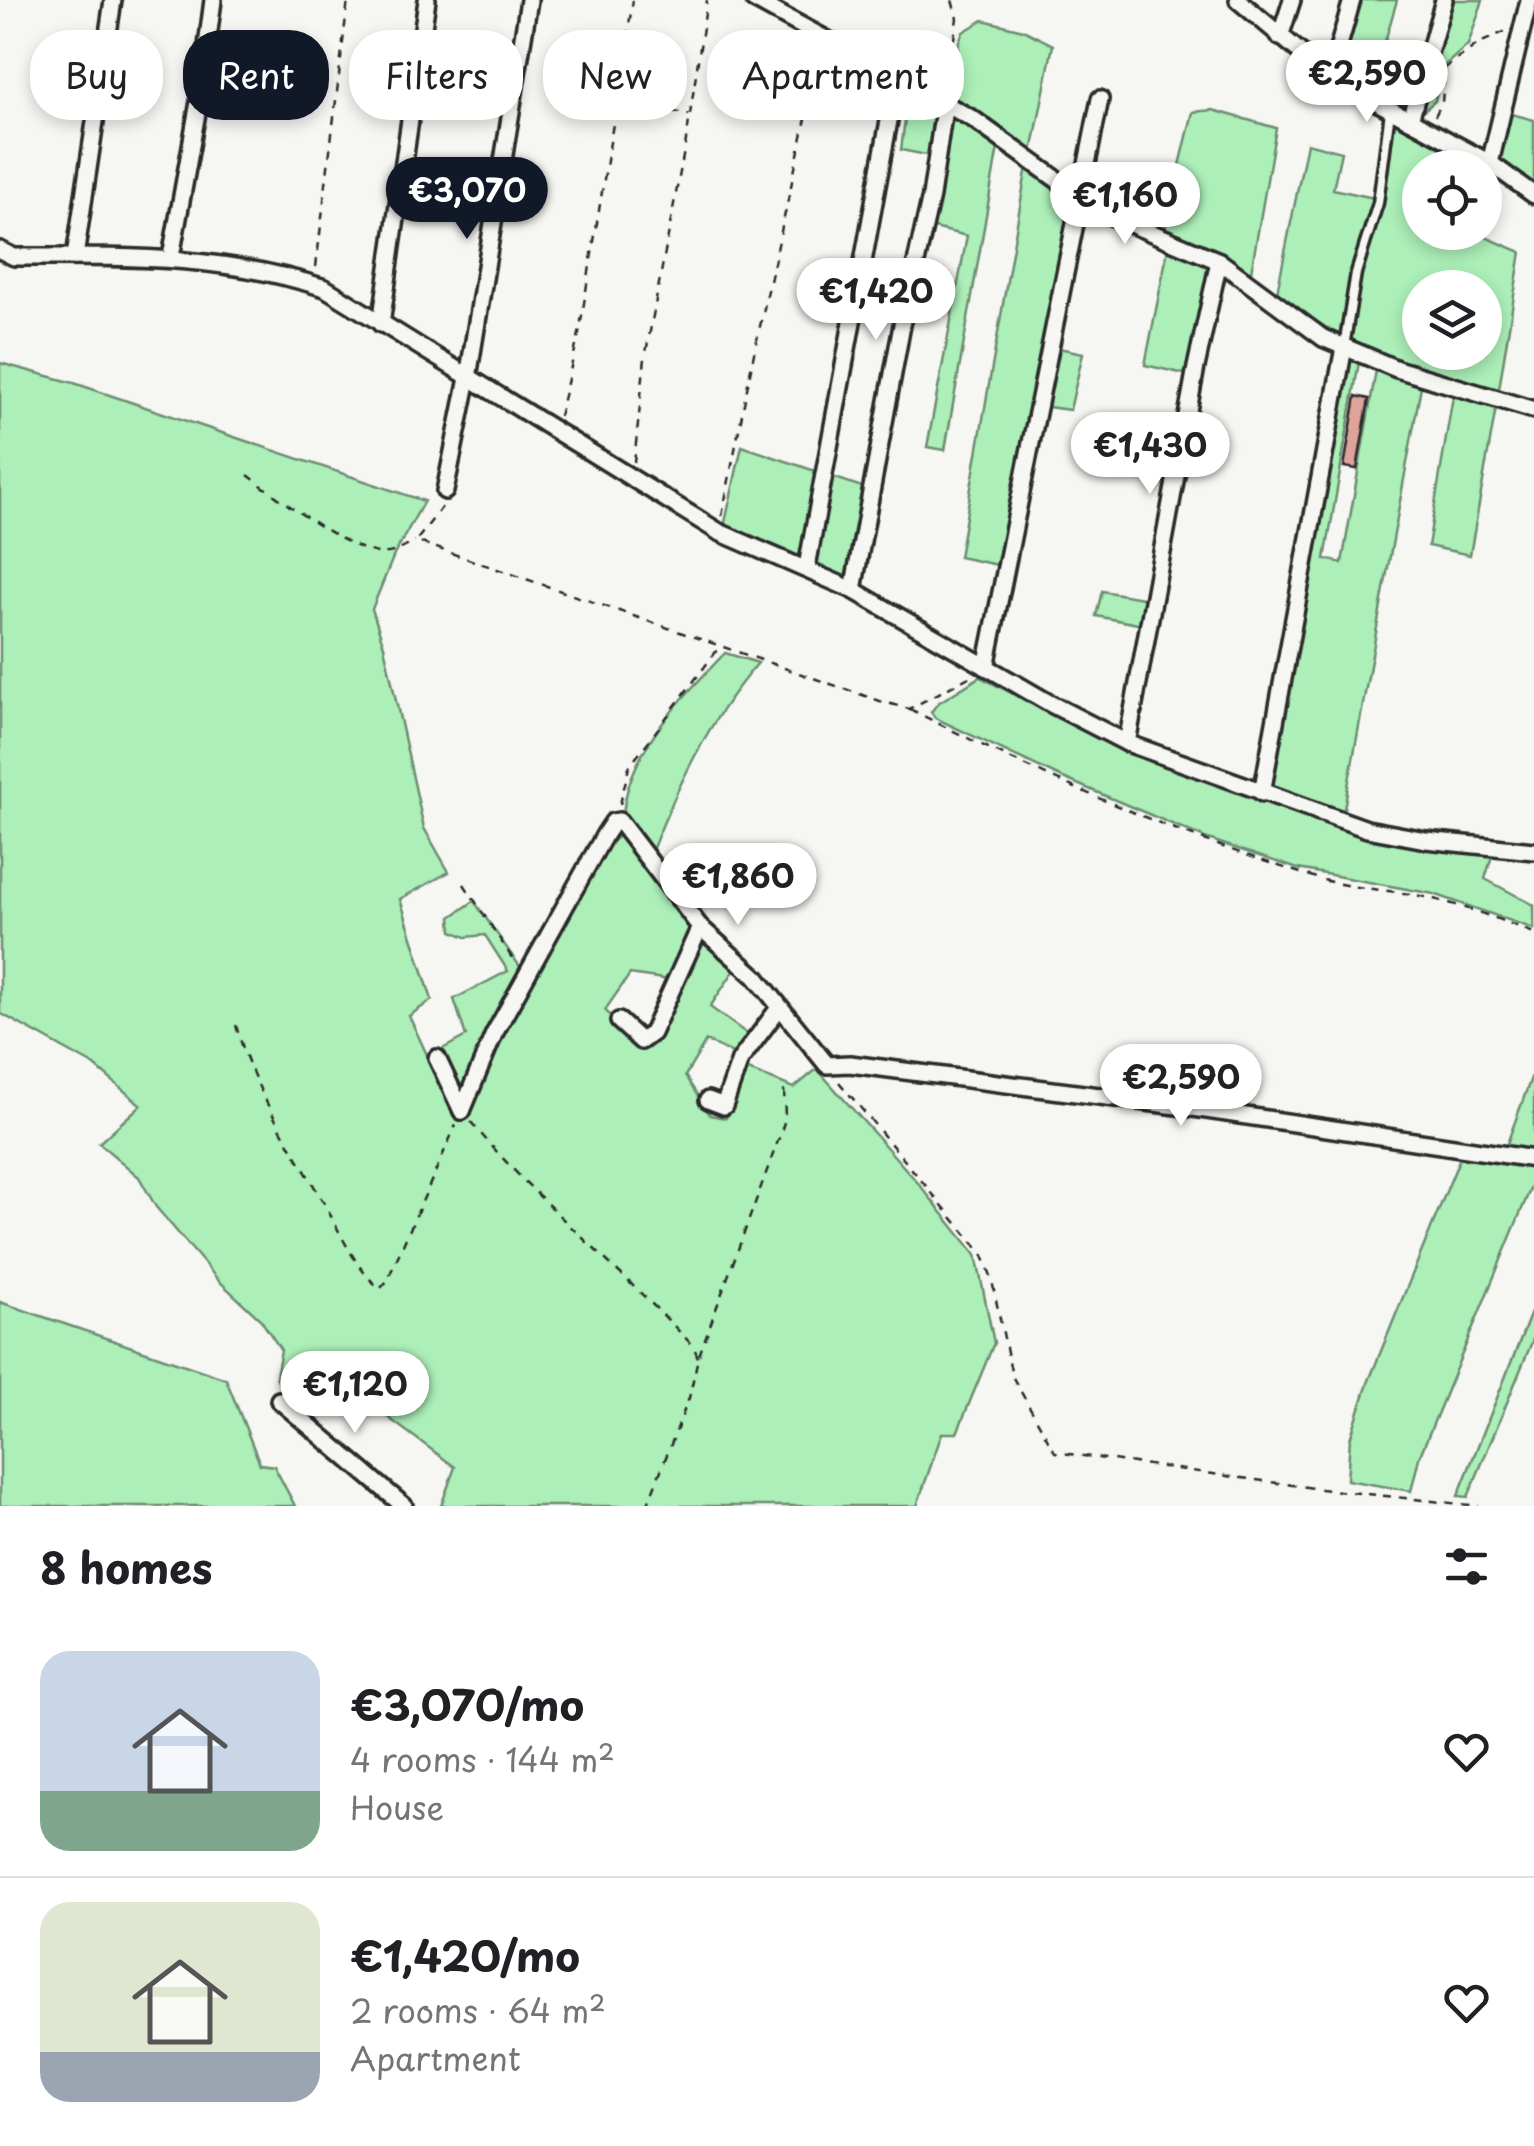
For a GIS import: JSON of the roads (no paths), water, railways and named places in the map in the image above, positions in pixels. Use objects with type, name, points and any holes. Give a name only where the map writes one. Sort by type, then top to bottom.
[{"type":"street","points":[[75,257],[114,0]]},
{"type":"street","points":[[171,257],[200,101],[213,0]]},
{"type":"street","points":[[380,324],[427,0]]},
{"type":"street","points":[[444,491],[468,378],[529,0]]},
{"type":"street","points":[[754,0],[808,30]]},
{"type":"street","points":[[1238,0],[1330,76],[1468,150]]},
{"type":"street","points":[[1280,37],[1292,0]]},
{"type":"street","points":[[1330,76],[1352,0]]},
{"type":"street","points":[[1417,123],[1444,0]]},
{"type":"street","points":[[1493,150],[1530,0]]},
{"type":"street","points":[[986,667],[1100,99]]},
{"type":"street","points":[[964,114],[1081,200],[1219,261],[1262,290],[1305,328],[1398,369],[1534,410]]},
{"type":"street","points":[[807,567],[889,120]]},
{"type":"street","points":[[853,590],[902,326],[931,196],[942,120]]},
{"type":"street","points":[[1502,171],[1534,195]]},
{"type":"street","points":[[0,250],[14,257],[171,257],[233,264],[314,285],[719,532],[853,590],[1127,743],[1380,832],[1534,851]]},
{"type":"street","points":[[1127,743],[1219,261]]},
{"type":"street","points":[[1262,793],[1344,348]]},
{"type":"street","points":[[436,1058],[462,1112],[480,1062],[605,834],[612,822],[619,821],[700,927],[730,951],[826,1065],[850,1064],[1156,1103],[1534,1159]]},
{"type":"street","points":[[619,1021],[640,1041],[652,1033],[700,927]]},
{"type":"street","points":[[708,1100],[724,1106],[740,1060],[780,1008]]},
{"type":"street","points":[[279,1400],[404,1506]]},
{"type":"lane","points":[[1344,348],[1356,273],[1378,202],[1390,111]]}]
